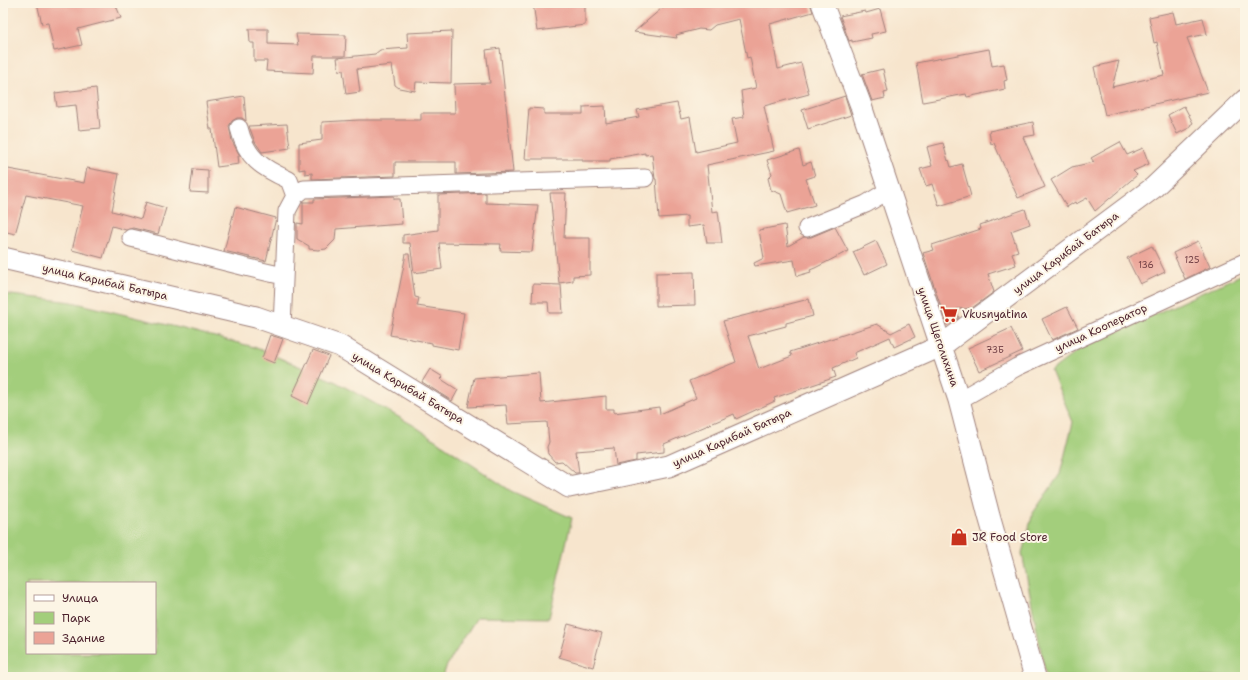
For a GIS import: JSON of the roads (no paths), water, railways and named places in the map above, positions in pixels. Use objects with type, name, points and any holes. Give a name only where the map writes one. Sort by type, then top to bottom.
[{"type":"street","name":"улица Щеголихина","points":[[822,3],[860,103],[959,400],[1035,677]]},
{"type":"street","name":"улица Карибай Батыра","points":[[3,258],[256,317],[340,346],[569,487],[669,466],[941,346],[1154,188],[1245,100]]},
{"type":"street","points":[[239,128],[242,142],[248,153],[261,165],[289,180],[295,196]]},
{"type":"street","points":[[282,327],[287,211],[295,196],[304,189],[646,178]]},
{"type":"street","points":[[807,228],[866,204],[889,190]]},
{"type":"street","points":[[130,238],[284,276]]},
{"type":"street","name":"улица Кооператор","points":[[959,400],[1017,367],[1245,262]]},
{"type":"place","name":"Vkusnyatina","points":[[949,314]]},
{"type":"place","name":"JR Food Store","points":[[959,537]]}]
